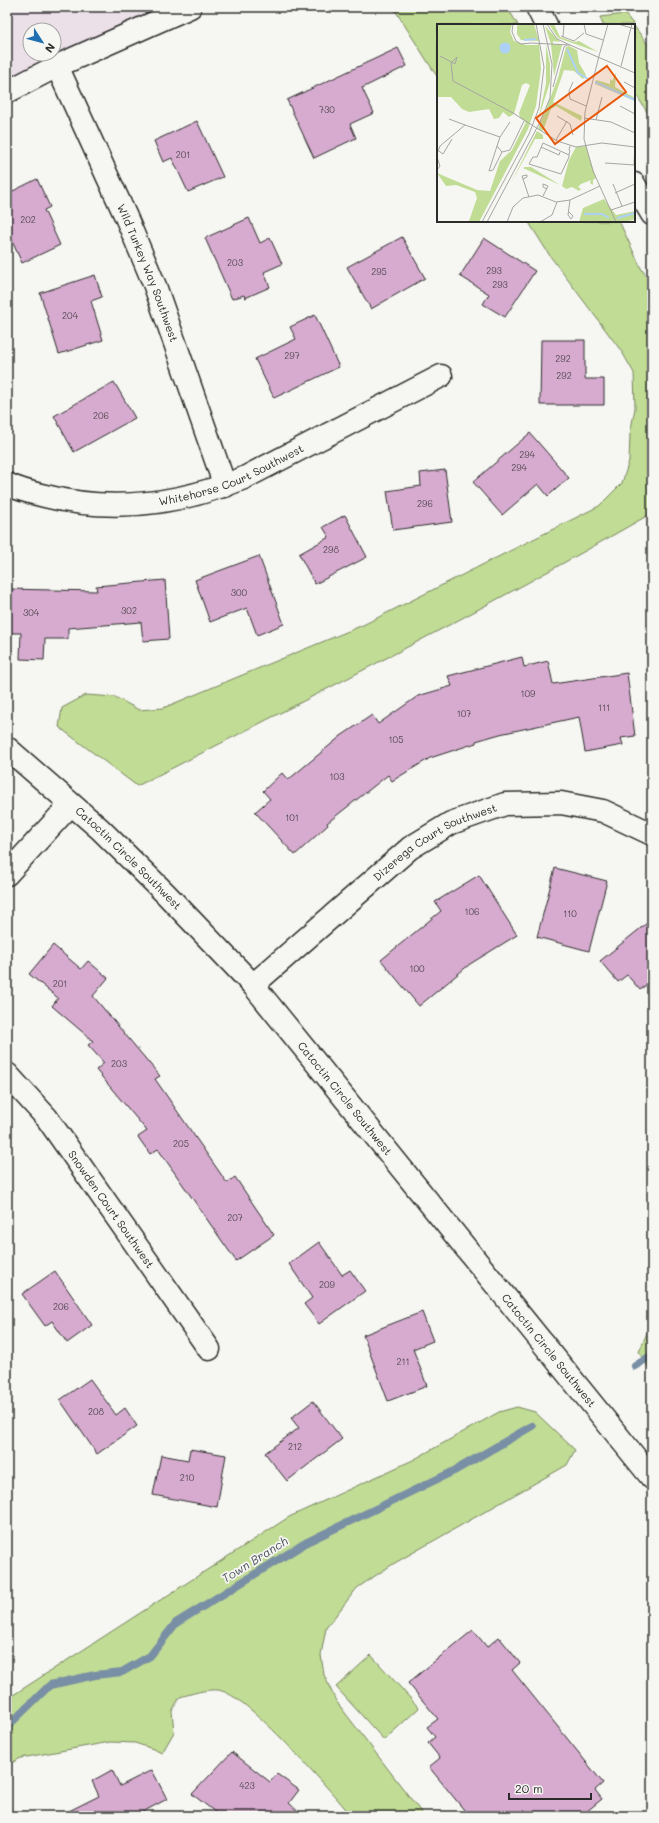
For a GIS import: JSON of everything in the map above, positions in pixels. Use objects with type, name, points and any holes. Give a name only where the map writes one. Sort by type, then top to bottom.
[{"type":"main road","points":[[7,92],[57,66],[190,7]]},
{"type":"main road","points":[[537,7],[546,24]]},
{"type":"main road","name":"Wild Turkey Way Southwest","points":[[57,66],[126,217],[155,286],[225,486]]},
{"type":"main road","points":[[635,186],[652,214]]},
{"type":"main road","name":"Whitehorse Court Southwest","points":[[7,484],[60,500],[100,505],[140,504],[179,499],[225,486],[244,478],[441,376]]},
{"type":"main road","name":"Catoctin Circle Southwest","points":[[7,748],[100,829],[165,893],[252,985],[652,1478]]},
{"type":"main road","name":"Dizerega Court Southwest","points":[[252,985],[410,848],[451,823],[505,804],[561,803],[603,811],[652,834]]},
{"type":"main road","points":[[7,874],[71,804]]},
{"type":"main road","name":"Snowden Court Southwest","points":[[7,1074],[28,1096],[56,1130],[209,1349]]},
{"type":"shaded area","points":[[7,7],[187,7],[7,92]]},
{"type":"green space","points":[[393,7],[507,7],[517,24],[437,24],[437,76]]},
{"type":"green space","points":[[625,14],[633,24],[603,24],[600,17]]},
{"type":"green space","points":[[635,27],[652,50],[652,120],[635,93]]},
{"type":"green space","points":[[529,222],[619,222],[641,268],[652,285],[652,513],[461,619],[332,687],[137,786],[59,727],[62,708],[86,695],[115,697],[139,710],[163,708],[363,625],[599,506],[622,483],[629,461],[630,434],[635,408],[634,373],[622,352],[550,256]]},
{"type":"green space","points":[[652,1321],[652,1373],[639,1352]]},
{"type":"green space","points":[[517,1407],[535,1412],[575,1450],[567,1465],[393,1564],[357,1588],[326,1628],[321,1655],[324,1675],[336,1701],[424,1816],[352,1816],[268,1725],[231,1695],[218,1690],[203,1691],[180,1697],[172,1711],[174,1732],[162,1753],[135,1743],[110,1742],[21,1758],[7,1765],[7,1699],[289,1517],[413,1460],[499,1412]]},
{"type":"green space","points":[[371,1655],[419,1708],[384,1740],[336,1687]]},
{"type":"building","points":[[398,48],[407,66],[362,88],[374,113],[350,124],[356,138],[314,158],[287,100]]},
{"type":"building","points":[[197,121],[223,177],[188,192],[172,158],[163,162],[154,141]]},
{"type":"building","points":[[37,179],[50,207],[44,210],[60,245],[22,263],[7,230],[7,194]]},
{"type":"building","points":[[249,218],[260,243],[270,238],[282,264],[264,272],[270,287],[245,298],[244,295],[232,299],[205,238]]},
{"type":"building","points":[[402,237],[425,278],[371,309],[347,267]]},
{"type":"building","points":[[484,238],[535,271],[505,317],[483,304],[489,294],[460,276]]},
{"type":"building","points":[[95,275],[102,297],[91,301],[103,340],[59,354],[40,293]]},
{"type":"building","points":[[315,315],[339,367],[274,398],[255,359],[296,339],[290,327]]},
{"type":"building","points":[[541,340],[585,340],[585,379],[604,379],[604,405],[540,405]]},
{"type":"building","points":[[114,382],[135,418],[74,452],[54,416]]},
{"type":"building","points":[[530,433],[569,478],[548,496],[538,484],[502,515],[473,482]]},
{"type":"building","points":[[445,470],[452,522],[393,530],[387,491],[421,486],[420,473]]},
{"type":"building","points":[[345,515],[367,557],[315,584],[299,554],[329,537],[323,527]]},
{"type":"building","points":[[259,556],[284,624],[257,635],[247,608],[210,622],[195,580]]},
{"type":"building","points":[[165,580],[169,639],[143,641],[141,622],[68,628],[68,639],[45,639],[44,660],[20,659],[21,633],[7,633],[7,589],[97,591],[96,586]]},
{"type":"building","points":[[522,657],[524,667],[548,661],[553,684],[627,673],[635,736],[621,738],[623,745],[585,752],[579,717],[500,734],[476,741],[476,743],[430,758],[392,781],[388,775],[327,823],[328,825],[295,855],[255,812],[270,799],[263,791],[282,773],[288,780],[341,736],[372,715],[378,724],[418,696],[452,686],[448,676]]},
{"type":"building","points":[[555,868],[607,881],[589,951],[537,937]]},
{"type":"building","points":[[479,875],[517,935],[470,964],[419,1006],[381,960],[441,911],[435,902]]},
{"type":"building","points":[[652,919],[652,980],[640,990],[627,975],[618,982],[600,961]]},
{"type":"building","points":[[53,945],[81,969],[88,961],[108,978],[93,996],[160,1076],[155,1079],[227,1183],[235,1177],[274,1235],[236,1261],[158,1149],[150,1154],[138,1137],[147,1131],[96,1070],[104,1063],[88,1045],[93,1041],[52,1006],[58,998],[29,974]]},
{"type":"building","points":[[319,1242],[342,1275],[350,1270],[365,1291],[319,1324],[304,1304],[312,1298],[289,1264]]},
{"type":"building","points":[[55,1271],[92,1325],[67,1343],[52,1321],[45,1326],[22,1294]]},
{"type":"building","points":[[422,1312],[433,1341],[413,1349],[427,1386],[388,1401],[363,1335]]},
{"type":"building","points":[[90,1379],[116,1415],[125,1408],[137,1426],[97,1454],[60,1400]]},
{"type":"building","points":[[313,1401],[342,1439],[287,1481],[265,1453],[299,1428],[291,1418]]},
{"type":"building","points":[[190,1449],[226,1455],[217,1507],[153,1495],[161,1455],[188,1460]]},
{"type":"building","points":[[473,1630],[487,1647],[499,1637],[520,1663],[512,1670],[603,1783],[595,1790],[602,1799],[581,1816],[469,1816],[429,1767],[440,1758],[428,1743],[435,1737],[427,1727],[438,1719],[408,1683]]},
{"type":"building","points":[[232,1752],[270,1782],[277,1774],[299,1790],[289,1803],[303,1816],[220,1816],[192,1794]]},
{"type":"building","points":[[112,1770],[120,1786],[152,1770],[167,1799],[135,1816],[59,1816],[99,1796],[92,1781]]},
{"type":"waterway","name":"Town Branch","points":[[635,1366],[652,1355]]},
{"type":"waterway","name":"Town Branch","points":[[7,1727],[50,1685],[95,1675],[122,1672],[150,1656],[176,1623],[307,1542],[454,1471],[532,1426]]}]
